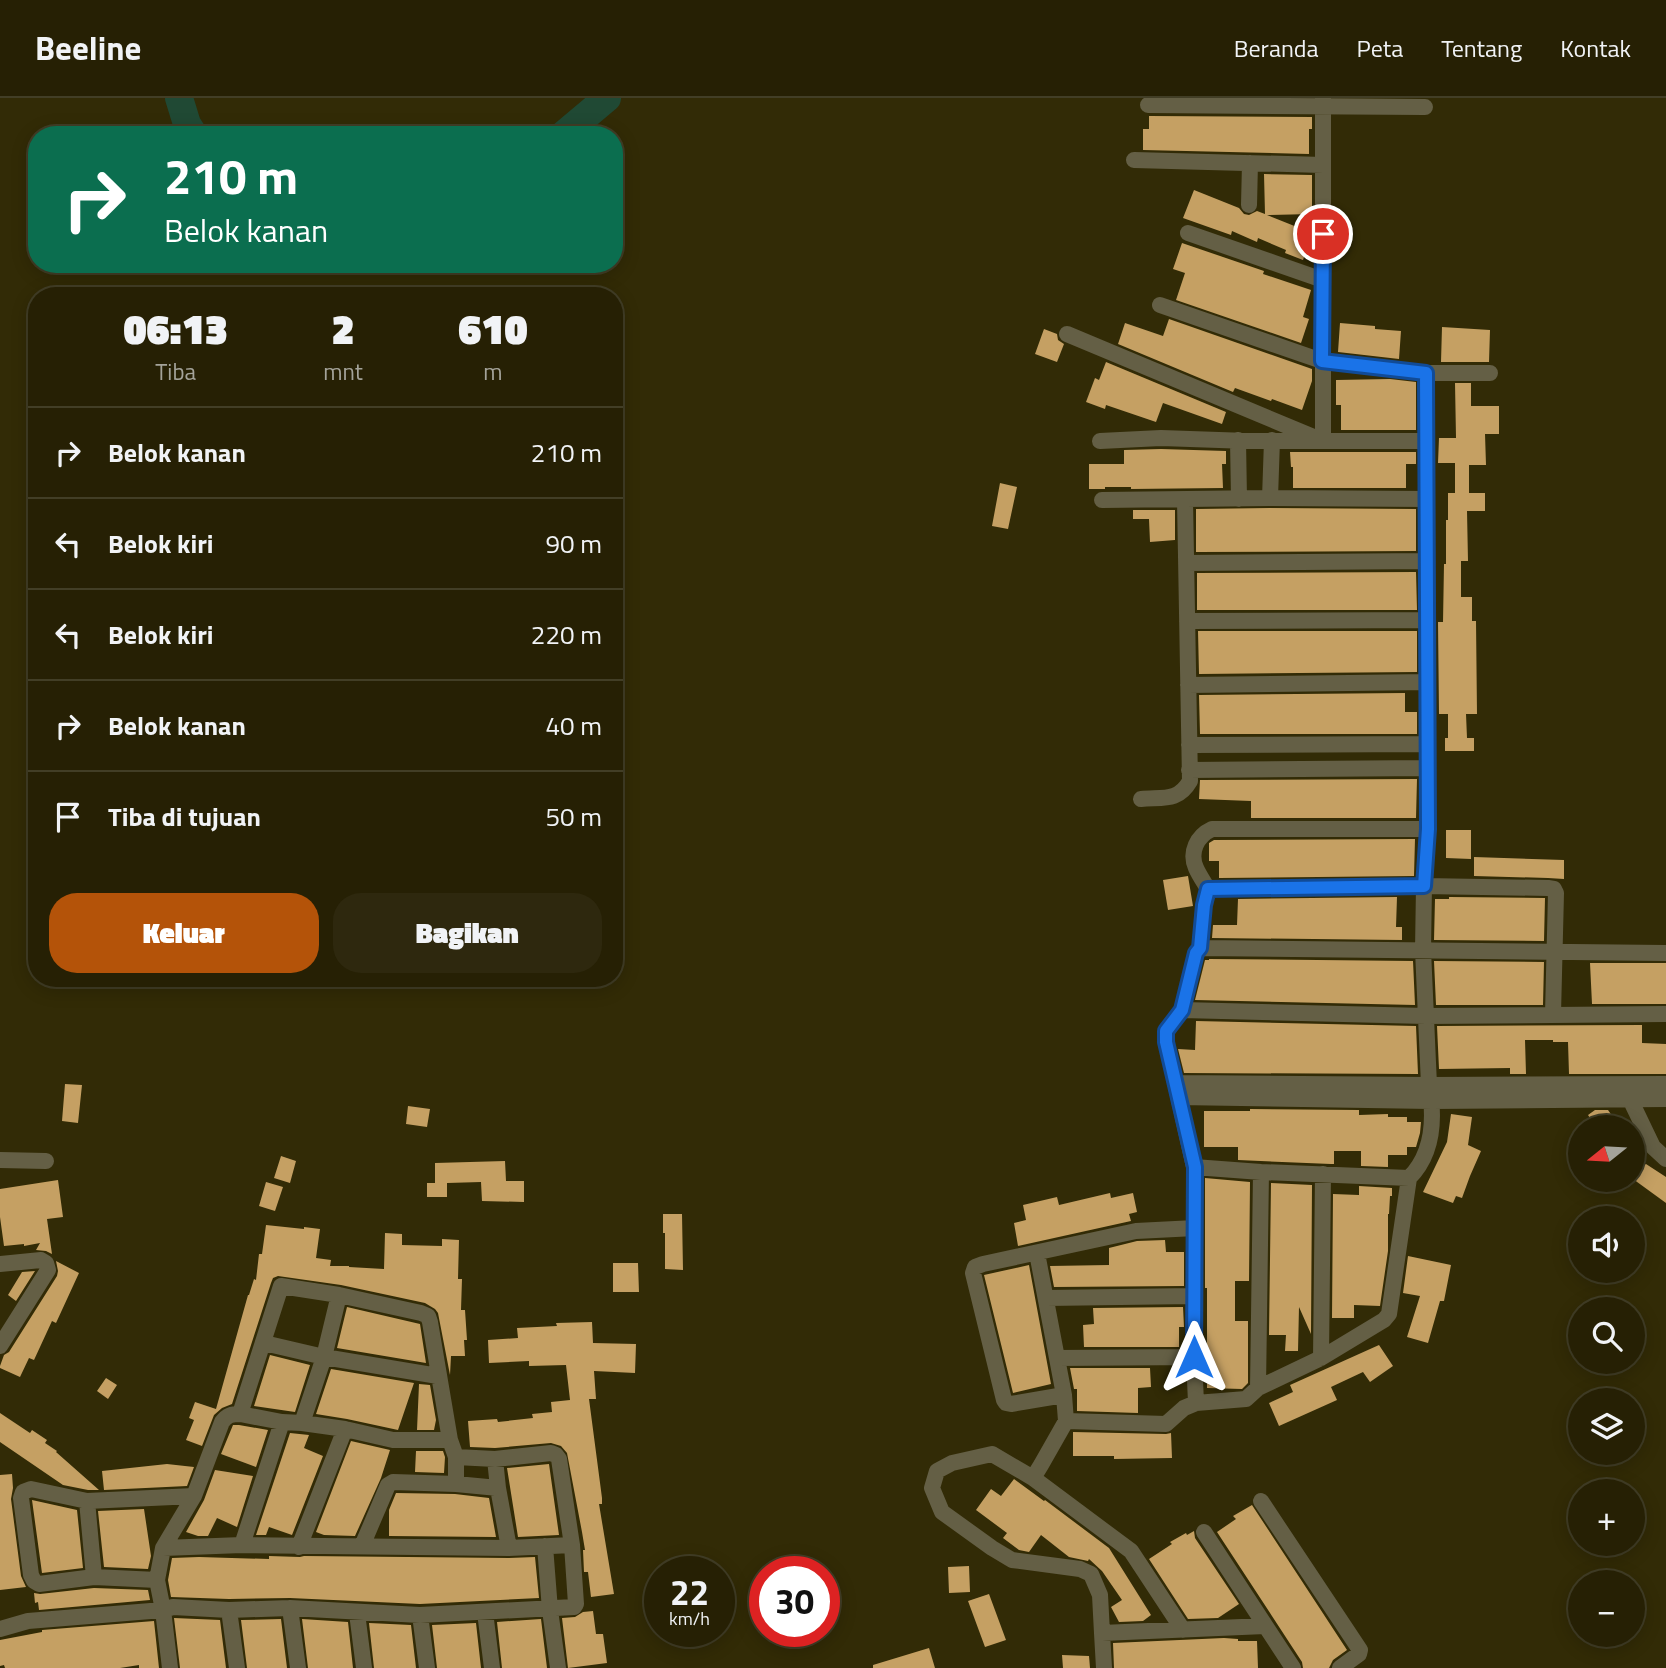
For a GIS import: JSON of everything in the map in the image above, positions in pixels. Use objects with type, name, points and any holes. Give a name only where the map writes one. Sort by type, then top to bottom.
[{"type":"street","points":[[1148,104],[1323,102],[1425,107]]},
{"type":"street","points":[[1322,441],[1323,102]]},
{"type":"street","points":[[1134,160],[1323,165]]},
{"type":"street","points":[[1249,205],[1250,163]]},
{"type":"street","points":[[1188,233],[1323,281]]},
{"type":"street","points":[[1160,305],[1322,361],[1426,373],[1490,373]]},
{"type":"street","points":[[1067,334],[1322,441]]},
{"type":"street","points":[[1063,1425],[1166,1424],[1184,1408],[1196,1403],[1246,1399],[1258,1388],[1321,1358],[1384,1320],[1389,1314],[1409,1178],[1423,1161],[1433,1123],[1423,950],[1428,829],[1426,373]]},
{"type":"street","points":[[1238,499],[1243,440],[1253,412]]},
{"type":"street","points":[[1100,441],[1161,438],[1427,441]]},
{"type":"street","points":[[1270,498],[1272,440]]},
{"type":"street","points":[[1102,500],[1427,499]]},
{"type":"street","points":[[1142,799],[1177,796],[1190,781],[1185,500]]},
{"type":"street","points":[[1186,563],[1427,561]]},
{"type":"street","points":[[1187,621],[1427,620]]},
{"type":"street","points":[[1188,685],[1428,682]]},
{"type":"street","points":[[1189,746],[1428,744]]},
{"type":"street","points":[[1189,770],[1428,768]]},
{"type":"street","points":[[1196,1403],[1195,1167],[1167,1054],[1166,1031],[1182,1010],[1196,953],[1200,948],[1208,889],[1195,866],[1194,849],[1203,833],[1212,829],[1428,829]]},
{"type":"street","points":[[1208,889],[1424,886],[1554,889],[1553,1014]]},
{"type":"street","points":[[1200,948],[1666,953]]},
{"type":"street","points":[[1182,1010],[1426,1016],[1666,1014]]},
{"type":"street","points":[[1430,1093],[1666,1084]]},
{"type":"street","points":[[1177,1090],[1666,1099]]},
{"type":"street","points":[[1630,1099],[1653,1147],[1666,1159]]},
{"type":"street","points":[[0,1160],[46,1161]]},
{"type":"street","points":[[1195,1167],[1409,1178]]},
{"type":"street","points":[[1258,1388],[1261,1172]]},
{"type":"street","points":[[1321,1358],[1323,1174]]},
{"type":"street","points":[[1065,1395],[1006,1403],[973,1273],[975,1267],[1136,1231],[1195,1228]]},
{"type":"street","points":[[1037,1253],[1065,1395],[1063,1425],[1037,1471]]},
{"type":"street","points":[[0,1264],[41,1260],[46,1263],[48,1269],[0,1346]]},
{"type":"street","points":[[240,1414],[281,1286],[421,1312],[428,1316],[430,1322],[450,1440],[456,1457],[456,1484]]},
{"type":"street","points":[[302,1423],[324,1357],[339,1295]]},
{"type":"street","points":[[1046,1298],[1194,1296]]},
{"type":"street","points":[[264,1343],[324,1357],[438,1376]]},
{"type":"street","points":[[1057,1358],[1194,1357]]},
{"type":"street","points":[[170,1668],[157,1580],[163,1548],[194,1496],[226,1417],[240,1414],[345,1429],[393,1440],[450,1440]]},
{"type":"street","points":[[242,1545],[282,1422]]},
{"type":"street","points":[[299,1547],[345,1429]]},
{"type":"street","points":[[0,1629],[28,1621],[163,1611],[173,1607],[229,1610],[290,1608],[420,1615],[574,1607],[572,1545],[559,1459],[556,1455],[551,1453],[495,1459],[456,1457]]},
{"type":"street","points":[[1104,1668],[1100,1595],[1091,1574],[1080,1569],[1012,1560],[992,1548],[942,1512],[932,1488],[937,1471],[952,1463],[992,1454],[1037,1471],[1131,1551],[1183,1630]]},
{"type":"street","points":[[495,1459],[509,1548]]},
{"type":"street","points":[[362,1546],[388,1485],[393,1482],[498,1488]]},
{"type":"street","points":[[157,1580],[94,1577],[38,1584],[31,1575],[21,1498],[23,1492],[31,1489],[87,1501],[194,1496]]},
{"type":"street","points":[[87,1501],[94,1577]]},
{"type":"street","points":[[1261,1501],[1360,1650],[1359,1654],[1340,1668]]},
{"type":"street","points":[[1204,1532],[1293,1668]]},
{"type":"street","points":[[163,1548],[242,1545],[509,1548],[572,1545]]},
{"type":"street","points":[[545,1546],[558,1668]]},
{"type":"street","points":[[290,1608],[298,1668]]},
{"type":"street","points":[[229,1610],[237,1668]]},
{"type":"street","points":[[485,1612],[492,1668]]},
{"type":"street","points":[[356,1613],[364,1668]]},
{"type":"street","points":[[420,1615],[427,1668]]},
{"type":"street","points":[[1102,1633],[1265,1626]]},
{"type":"building","points":[[1149,116],[1312,117],[1309,154],[1143,150],[1143,129],[1149,129]]},
{"type":"building","points":[[1264,174],[1312,175],[1312,214],[1267,215],[1312,233],[1303,260],[1258,238],[1257,242],[1232,231],[1231,235],[1183,218],[1194,190],[1239,208],[1244,214],[1257,211],[1265,214]]},
{"type":"building","points":[[1182,243],[1311,290],[1303,317],[1309,319],[1301,343],[1176,300],[1185,273],[1173,269]]},
{"type":"building","points":[[1169,319],[1312,369],[1312,381],[1302,410],[1235,388],[1233,392],[1118,344],[1125,323],[1163,336]]},
{"type":"building","points":[[1340,323],[1401,331],[1399,359],[1338,352]]},
{"type":"building","points":[[1442,327],[1490,330],[1489,362],[1441,362]]},
{"type":"building","points":[[1044,329],[1057,334],[1058,340],[1064,344],[1057,362],[1035,354]]},
{"type":"building","points":[[1106,362],[1226,412],[1222,424],[1163,403],[1156,422],[1106,405],[1105,409],[1086,402],[1095,378],[1099,380]]},
{"type":"building","points":[[1390,379],[1416,382],[1416,430],[1341,430],[1341,405],[1336,405],[1336,380]]},
{"type":"building","points":[[1455,383],[1471,383],[1471,406],[1499,406],[1499,434],[1485,434],[1486,465],[1469,465],[1469,493],[1485,493],[1485,511],[1467,511],[1468,561],[1461,561],[1461,597],[1472,597],[1472,621],[1476,621],[1477,714],[1466,714],[1467,738],[1474,738],[1474,751],[1445,751],[1448,714],[1439,714],[1438,622],[1443,622],[1448,493],[1455,493],[1455,463],[1438,463],[1439,438],[1456,438]]},
{"type":"building","points":[[1124,450],[1226,451],[1226,464],[1222,464],[1223,488],[1089,489],[1089,464],[1124,464]]},
{"type":"building","points":[[1290,452],[1416,452],[1416,464],[1406,464],[1406,488],[1293,488]]},
{"type":"building","points":[[1000,483],[1017,487],[1008,529],[992,526]]},
{"type":"building","points":[[1196,509],[1416,509],[1416,551],[1196,552]]},
{"type":"building","points":[[1133,510],[1175,510],[1175,540],[1150,542],[1149,519],[1133,519]]},
{"type":"building","points":[[1416,572],[1417,610],[1197,610],[1197,573]]},
{"type":"building","points":[[1198,631],[1417,631],[1417,672],[1199,674]]},
{"type":"building","points":[[1405,693],[1405,712],[1417,712],[1417,734],[1200,734],[1199,695]]},
{"type":"building","points":[[1417,779],[1416,818],[1251,818],[1251,801],[1199,799],[1200,780]]},
{"type":"building","points":[[1446,830],[1471,830],[1471,859],[1446,858]]},
{"type":"building","points":[[1415,839],[1414,876],[1219,878],[1219,861],[1209,861],[1209,843],[1214,840]]},
{"type":"building","points":[[1474,857],[1564,860],[1564,879],[1474,876]]},
{"type":"building","points":[[1188,876],[1193,906],[1168,910],[1163,880]]},
{"type":"building","points":[[1397,897],[1396,927],[1402,927],[1402,940],[1212,938],[1213,925],[1237,925],[1238,899]]},
{"type":"building","points":[[1545,898],[1544,941],[1434,940],[1435,899]]},
{"type":"building","points":[[1205,960],[1413,961],[1415,1005],[1195,1000]]},
{"type":"building","points":[[1434,961],[1544,962],[1543,1005],[1436,1005]]},
{"type":"building","points":[[1590,963],[1666,963],[1666,1004],[1592,1004]]},
{"type":"building","points":[[1196,1021],[1416,1026],[1418,1074],[1184,1073],[1178,1049],[1195,1050]]},
{"type":"building","points":[[1642,1025],[1642,1043],[1666,1044],[1666,1074],[1569,1074],[1568,1042],[1553,1040],[1525,1040],[1526,1074],[1510,1074],[1510,1068],[1439,1069],[1437,1026]]},
{"type":"building","points":[[65,1084],[82,1085],[78,1123],[62,1121]]},
{"type":"building","points":[[408,1106],[430,1109],[427,1127],[406,1124]]},
{"type":"building","points":[[1359,1110],[1359,1115],[1388,1114],[1388,1117],[1407,1117],[1407,1122],[1421,1122],[1420,1133],[1416,1147],[1407,1147],[1407,1155],[1388,1155],[1388,1167],[1361,1166],[1361,1151],[1334,1151],[1334,1164],[1331,1164],[1238,1160],[1238,1147],[1204,1147],[1204,1111]]},
{"type":"building","points":[[1595,1110],[1608,1110],[1611,1115],[1588,1115]]},
{"type":"building","points":[[1451,1114],[1472,1117],[1468,1145],[1481,1151],[1462,1198],[1456,1196],[1453,1203],[1423,1192],[1447,1142]]},
{"type":"building","points":[[281,1156],[296,1161],[290,1183],[274,1178]]},
{"type":"building","points":[[505,1161],[506,1181],[524,1181],[524,1202],[482,1201],[481,1182],[447,1183],[447,1197],[427,1197],[427,1183],[435,1183],[435,1163]]},
{"type":"building","points":[[1645,1164],[1666,1177],[1666,1203],[1645,1188]]},
{"type":"building","points":[[1205,1178],[1250,1182],[1249,1281],[1235,1281],[1235,1321],[1248,1321],[1248,1383],[1242,1389],[1207,1388]]},
{"type":"building","points":[[58,1180],[63,1217],[47,1219],[52,1254],[36,1250],[40,1243],[4,1246],[0,1189]]},
{"type":"building","points":[[266,1182],[283,1187],[275,1211],[259,1206]]},
{"type":"building","points":[[1271,1183],[1312,1185],[1311,1334],[1299,1307],[1298,1351],[1285,1351],[1286,1335],[1269,1335]]},
{"type":"building","points":[[1359,1186],[1392,1188],[1388,1214],[1388,1251],[1380,1306],[1354,1305],[1354,1318],[1332,1318],[1333,1194],[1359,1195]]},
{"type":"building","points":[[1110,1193],[1111,1198],[1133,1193],[1137,1212],[1129,1214],[1131,1221],[1018,1246],[1014,1223],[1026,1220],[1023,1205],[1057,1197],[1059,1205]]},
{"type":"building","points":[[663,1214],[682,1214],[683,1270],[665,1269]]},
{"type":"building","points":[[266,1225],[320,1229],[316,1258],[331,1260],[330,1266],[384,1269],[385,1233],[402,1234],[402,1245],[442,1246],[442,1239],[459,1240],[458,1279],[462,1279],[461,1310],[465,1310],[465,1356],[451,1356],[450,1375],[438,1313],[425,1303],[341,1285],[278,1276],[273,1278],[271,1283],[232,1404],[214,1415],[202,1446],[186,1440],[194,1420],[189,1418],[195,1402],[216,1409],[248,1295],[254,1279],[256,1280]]},
{"type":"building","points":[[1165,1240],[1166,1252],[1184,1252],[1184,1286],[1054,1287],[1050,1266],[1109,1265],[1109,1248],[1137,1241]]},
{"type":"building","points":[[1408,1256],[1451,1265],[1444,1301],[1440,1301],[1428,1343],[1407,1337],[1420,1296],[1403,1293]]},
{"type":"building","points":[[56,1261],[79,1273],[56,1323],[52,1321],[34,1360],[29,1358],[20,1377],[0,1366],[4,1355],[9,1352],[57,1276]]},
{"type":"building","points":[[613,1263],[638,1263],[639,1292],[613,1292]]},
{"type":"building","points":[[1029,1265],[1051,1384],[1013,1393],[984,1275]]},
{"type":"building","points":[[35,1271],[16,1301],[8,1295],[22,1272]]},
{"type":"building","points":[[347,1307],[420,1324],[426,1363],[337,1348]]},
{"type":"building","points":[[1183,1307],[1184,1327],[1179,1327],[1179,1347],[1084,1347],[1083,1325],[1094,1324],[1093,1308]]},
{"type":"building","points":[[592,1322],[593,1343],[636,1344],[635,1373],[594,1371],[596,1399],[589,1399],[602,1498],[602,1504],[599,1504],[614,1594],[591,1597],[588,1572],[584,1572],[585,1550],[567,1453],[561,1446],[551,1443],[495,1448],[470,1447],[468,1421],[497,1419],[498,1422],[533,1418],[532,1414],[552,1412],[551,1402],[570,1400],[566,1365],[529,1366],[529,1361],[489,1363],[488,1340],[518,1338],[517,1328]]},
{"type":"building","points":[[1379,1345],[1393,1366],[1370,1382],[1363,1372],[1331,1387],[1337,1400],[1279,1426],[1269,1403],[1293,1392],[1290,1385]]},
{"type":"building","points":[[270,1355],[310,1365],[295,1412],[254,1406]]},
{"type":"building","points":[[1070,1368],[1150,1368],[1151,1387],[1138,1388],[1138,1413],[1077,1411],[1077,1389],[1074,1389]]},
{"type":"building","points":[[331,1369],[414,1383],[398,1430],[316,1414]]},
{"type":"building","points":[[106,1378],[117,1385],[108,1399],[97,1391]]},
{"type":"building","points":[[419,1384],[430,1385],[436,1420],[434,1430],[417,1430]]},
{"type":"building","points":[[0,1413],[30,1433],[32,1430],[47,1440],[45,1443],[99,1490],[63,1485],[0,1442]]},
{"type":"building","points":[[233,1425],[268,1430],[256,1467],[221,1454]]},
{"type":"building","points":[[1073,1432],[1171,1433],[1172,1458],[1114,1459],[1114,1456],[1073,1456]]},
{"type":"building","points":[[290,1433],[309,1435],[304,1448],[323,1456],[292,1535],[269,1527],[266,1535],[256,1535]]},
{"type":"building","points":[[351,1441],[390,1450],[381,1478],[355,1536],[324,1535],[316,1532]]},
{"type":"building","points":[[416,1451],[443,1451],[444,1473],[415,1472]]},
{"type":"building","points":[[167,1464],[194,1467],[187,1486],[104,1490],[102,1471]]},
{"type":"building","points":[[549,1464],[559,1535],[518,1537],[507,1468]]},
{"type":"building","points":[[215,1470],[253,1476],[237,1527],[217,1518],[208,1536],[186,1532],[204,1500]]},
{"type":"building","points":[[12,1474],[11,1499],[21,1576],[26,1587],[0,1590],[0,1475]]},
{"type":"building","points":[[1014,1479],[1109,1548],[1151,1615],[1143,1621],[1119,1622],[1111,1607],[1122,1600],[1102,1571],[1089,1559],[1069,1557],[1041,1535],[1029,1552],[1019,1550],[1003,1538],[1007,1533],[976,1510],[991,1489],[1001,1496]]},
{"type":"building","points":[[396,1493],[455,1494],[489,1498],[496,1537],[389,1536],[389,1510]]},
{"type":"building","points":[[32,1500],[77,1510],[83,1568],[42,1573]]},
{"type":"building","points":[[1252,1505],[1347,1650],[1333,1660],[1329,1668],[1303,1668],[1302,1662],[1217,1532],[1236,1519],[1233,1516]]},
{"type":"building","points":[[144,1509],[151,1556],[148,1569],[104,1567],[98,1511]]},
{"type":"building","points":[[1194,1531],[1195,1538],[1239,1604],[1218,1618],[1188,1619],[1149,1559],[1172,1544],[1170,1542]]},
{"type":"building","points":[[269,1556],[535,1557],[539,1598],[420,1604],[290,1598],[171,1597],[168,1580],[172,1558],[269,1559]]},
{"type":"building","points":[[969,1566],[970,1592],[949,1593],[948,1567]]},
{"type":"building","points":[[94,1588],[148,1590],[150,1600],[39,1610],[38,1602],[35,1603],[34,1593]]},
{"type":"building","points":[[989,1594],[1006,1640],[985,1647],[968,1601]]},
{"type":"building","points":[[593,1611],[596,1634],[603,1634],[607,1663],[568,1668],[562,1618]]},
{"type":"building","points":[[174,1618],[220,1620],[226,1668],[180,1668]]},
{"type":"building","points":[[281,1619],[287,1668],[247,1668],[241,1620]]},
{"type":"building","points":[[302,1619],[348,1622],[353,1668],[308,1668]]},
{"type":"building","points":[[541,1619],[547,1668],[502,1668],[497,1622]]},
{"type":"building","points":[[154,1621],[159,1668],[139,1668],[139,1665],[120,1668],[0,1666],[0,1640],[42,1630]]},
{"type":"building","points":[[369,1623],[411,1625],[416,1668],[374,1668]]},
{"type":"building","points":[[476,1623],[481,1668],[437,1668],[432,1625]]},
{"type":"building","points":[[1224,1638],[1257,1641],[1258,1668],[1114,1668],[1113,1643]]},
{"type":"building","points":[[929,1648],[935,1668],[873,1668],[873,1665]]},
{"type":"building","points":[[1062,1655],[1089,1656],[1090,1668],[1063,1668]]},
{"type":"waterway","points":[[179,98],[188,126]]},
{"type":"waterway","points":[[574,126],[607,98]]},
{"type":"route","points":[[1194,1357],[1195,1167],[1180,1097],[1167,1054],[1166,1031],[1182,1010],[1196,953],[1200,948],[1208,889],[1424,886],[1428,829],[1426,373],[1322,361],[1323,234]]}]
